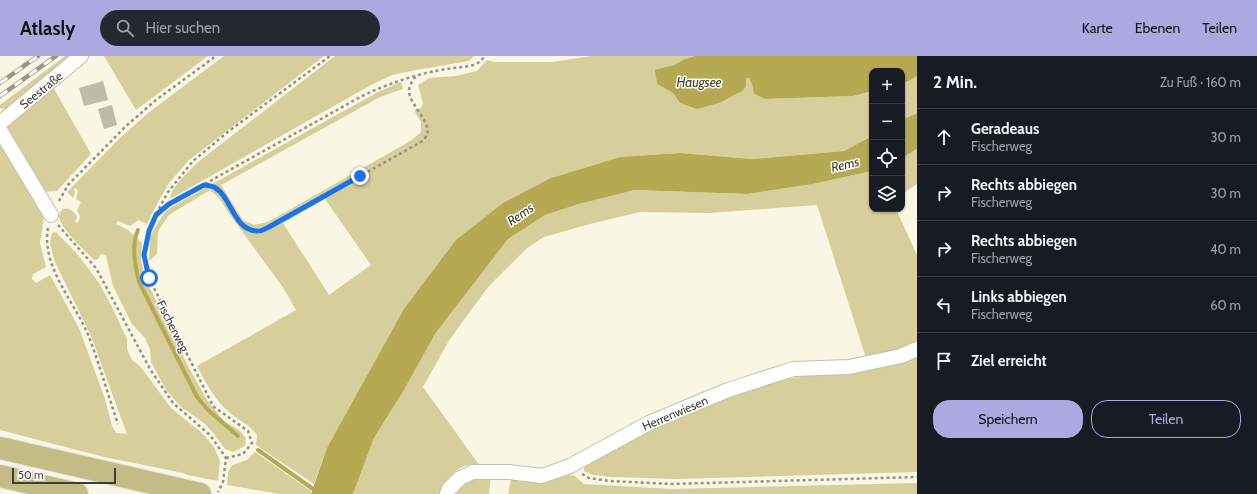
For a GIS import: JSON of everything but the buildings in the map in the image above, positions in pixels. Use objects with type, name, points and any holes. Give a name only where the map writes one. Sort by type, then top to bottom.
[{"type":"highway","points":[[0,448],[193,493]]},
{"type":"highway","points":[[0,476],[77,494]]},
{"type":"street","name":"Seestraße","points":[[0,123],[82,56]]},
{"type":"street","points":[[0,130],[51,215]]},
{"type":"street","name":"Herrenwiesen","points":[[447,494],[449,489],[460,478],[473,472],[509,472],[542,476],[570,466],[649,423],[728,390],[793,370],[849,367],[901,356],[917,349]]},
{"type":"path","points":[[118,424],[88,336],[50,261],[46,238],[51,215],[68,185],[126,126],[156,100],[216,56]]},
{"type":"path","points":[[156,215],[168,192],[193,161],[229,131],[330,56]]},
{"type":"path","name":"Fischerweg","points":[[226,458],[243,454],[252,443],[248,431],[213,406],[149,278],[144,255],[149,231],[156,215],[169,204],[386,84],[444,68],[470,66],[482,60],[484,56]]},
{"type":"path","points":[[204,185],[213,187],[219,191],[240,222],[248,229],[258,232],[269,227],[421,142],[427,134],[428,128],[412,101],[409,91],[411,83],[416,75]]},
{"type":"path","points":[[51,215],[60,228],[96,268],[150,369],[173,403],[210,434],[226,458],[223,482],[217,494]]},
{"type":"path","points":[[570,466],[589,478],[610,481],[671,484],[917,477]]},
{"type":"shaded area","points":[[65,56],[75,56],[7,109],[0,108],[0,105]]},
{"type":"shaded area","points":[[104,56],[208,56],[136,110]]},
{"type":"shaded area","points":[[224,56],[324,56],[189,160],[169,183],[147,224],[138,220],[130,226],[118,221],[116,224],[128,230],[142,243],[141,261],[146,280],[189,368],[207,400],[224,421],[239,430],[246,438],[245,446],[233,452],[225,449],[204,423],[181,407],[166,390],[151,362],[150,349],[145,338],[132,324],[113,286],[106,255],[101,254],[98,259],[94,260],[66,230],[59,217],[62,210],[67,208],[70,209],[77,217],[75,221],[77,223],[80,216],[77,211],[81,202],[76,199],[78,190],[75,188],[74,189],[75,193],[73,198],[67,192],[120,138],[148,113]]},
{"type":"shaded area","points":[[335,56],[474,56],[469,61],[392,75],[371,85],[170,199],[171,194],[177,184],[198,162]]},
{"type":"shaded area","points":[[592,56],[695,56],[656,71],[657,84],[673,93],[680,103],[745,78],[749,78],[754,94],[765,99],[853,96],[869,92],[869,138],[844,151],[752,159],[680,153],[620,157],[551,178],[327,448],[314,484],[256,445],[257,435],[251,428],[229,412],[219,402],[197,366],[296,310],[284,289],[219,198],[210,190],[169,215],[158,231],[157,254],[149,261],[150,237],[158,222],[167,210],[378,92],[401,82],[403,89],[380,97],[221,185],[243,220],[254,225],[268,222],[412,140],[421,132],[421,122],[414,110],[421,108],[423,103],[418,85],[429,78],[456,76],[477,71],[487,60],[495,62],[552,62]],"holes":[[[325,199],[371,265],[329,295],[283,223]]]},
{"type":"shaded area","points":[[917,76],[917,113],[905,119],[905,82]]},
{"type":"shaded area","points":[[53,87],[91,154],[57,191],[43,192],[20,171],[44,217],[40,243],[46,267],[33,274],[32,279],[36,283],[50,275],[79,328],[105,399],[112,426],[116,433],[127,434],[91,336],[55,262],[50,244],[52,233],[56,232],[79,256],[99,283],[127,339],[127,349],[132,360],[140,366],[171,408],[202,433],[214,447],[220,461],[218,481],[104,457],[0,430],[0,139],[2,128]]},
{"type":"shaded area","points":[[917,149],[917,184],[905,192],[905,176],[905,156]]},
{"type":"shaded area","points":[[869,172],[869,212],[897,212],[917,255],[917,343],[866,358],[817,205],[709,213],[640,212],[586,225],[544,237],[527,248],[488,287],[450,339],[423,387],[480,466],[469,465],[458,469],[447,480],[439,494],[353,494],[374,438],[404,390],[435,334],[508,239],[545,215],[579,204],[635,190],[747,194],[813,184]]},
{"type":"shaded area","points":[[917,354],[917,472],[676,479],[612,477],[593,475],[584,471],[584,463],[701,405],[761,385],[801,376],[854,369]]},
{"type":"shaded area","points":[[255,452],[311,491],[311,494],[280,494],[227,485],[228,472],[232,465],[247,460]]},
{"type":"shaded area","points":[[563,474],[575,476],[584,484],[672,489],[917,483],[917,494],[508,494],[511,479]]},
{"type":"shaded area","points":[[491,477],[490,494],[456,494],[463,486],[471,481]]},
{"type":"water","name":"Haugsee","points":[[695,56],[917,56],[917,76],[905,82],[905,68],[869,68],[869,92],[853,96],[765,99],[754,94],[749,78],[746,78],[746,86],[742,91],[719,103],[697,109],[680,103],[673,93],[657,84],[655,70],[674,65]]},
{"type":"water","points":[[917,113],[917,149],[905,156],[905,140],[905,119]]},
{"type":"water","name":"Rems","points":[[869,138],[869,172],[813,184],[747,194],[635,190],[579,204],[545,215],[508,239],[435,334],[404,390],[374,438],[353,494],[311,494],[327,448],[404,309],[456,240],[503,203],[551,178],[620,157],[680,153],[752,159],[844,151]]},
{"type":"waterway","points":[[138,230],[134,249],[139,282],[197,397],[208,410],[238,436]]},
{"type":"waterway","points":[[258,450],[320,494]]},
{"type":"railway","points":[[0,83],[38,56]]},
{"type":"railway","points":[[0,96],[56,56]]},
{"type":"route","points":[[149,278],[144,255],[149,231],[156,215],[169,204],[204,185],[213,187],[219,191],[240,222],[248,229],[258,232],[360,176]]}]
